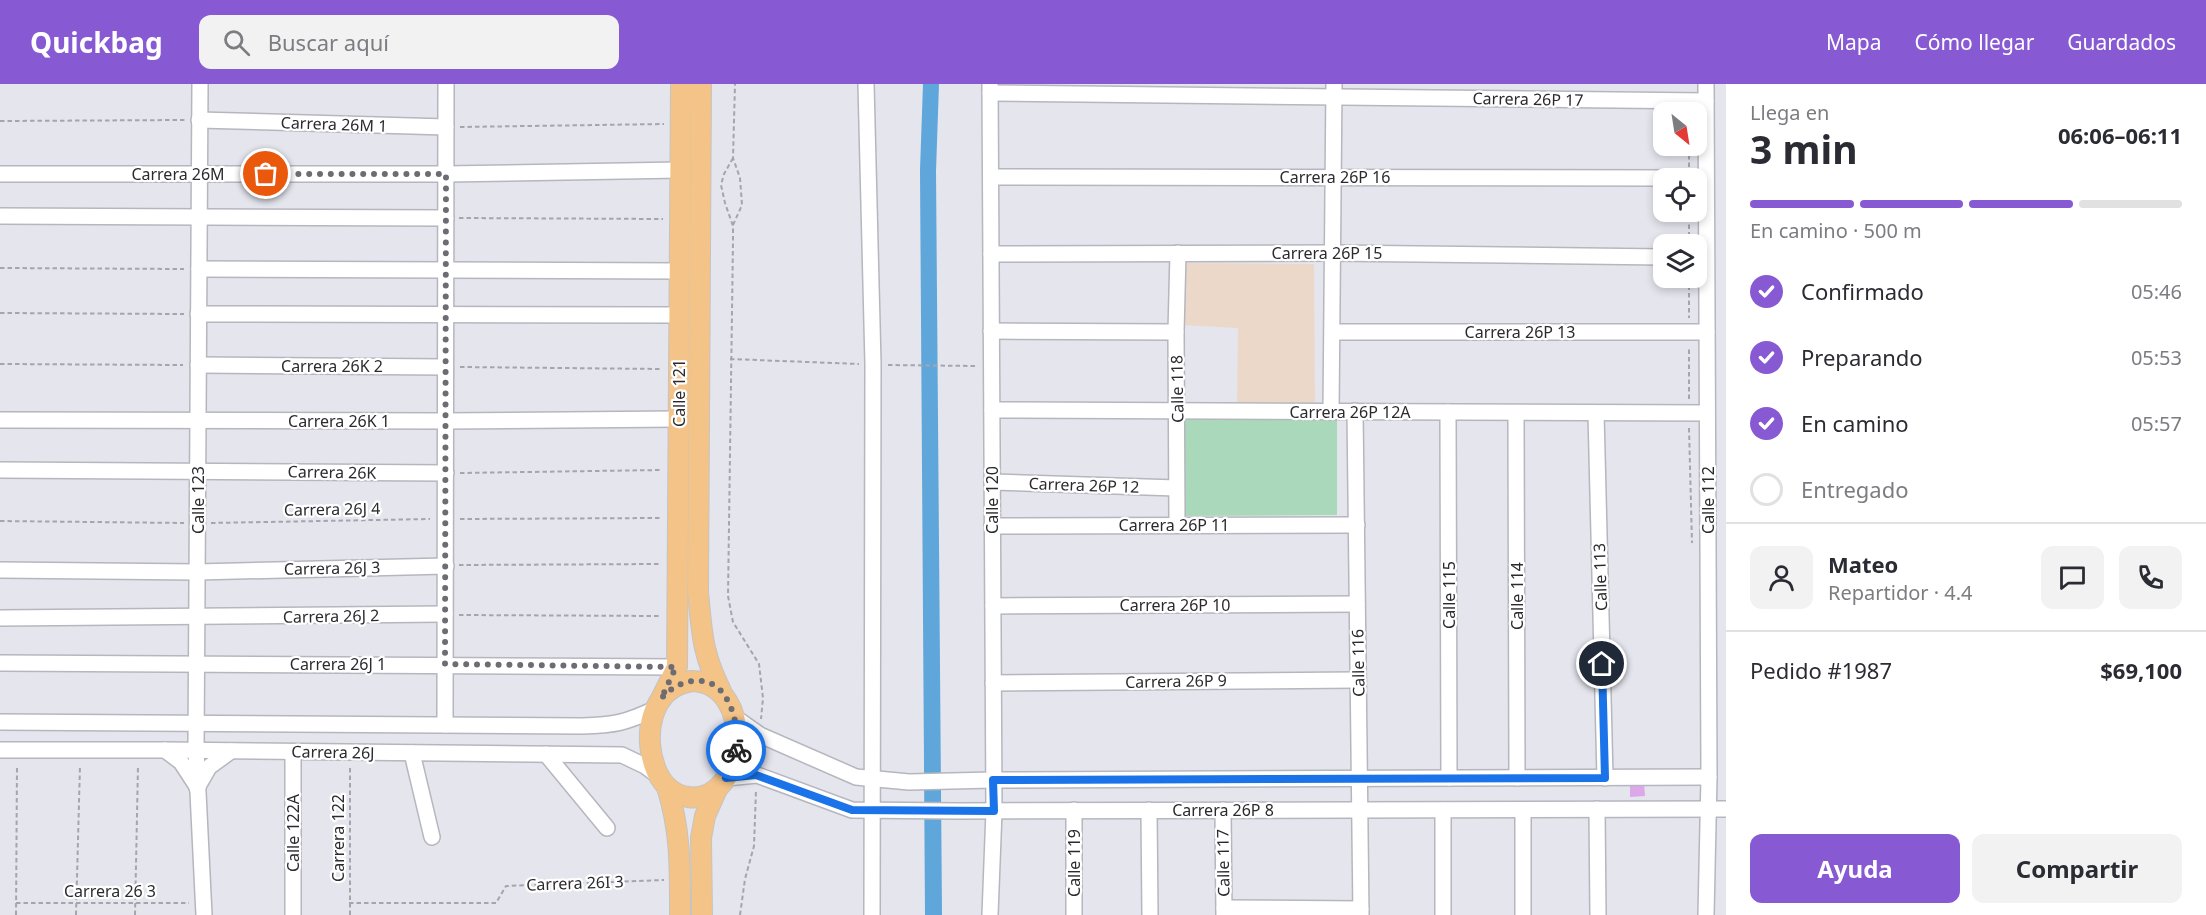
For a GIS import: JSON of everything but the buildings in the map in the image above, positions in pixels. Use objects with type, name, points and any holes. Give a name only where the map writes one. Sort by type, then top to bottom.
[{"type":"main road","name":"Calle 121","points":[[658,704],[676,667],[681,84]]},
{"type":"main road","name":"Calle 121","points":[[701,84],[698,592],[702,643],[708,666],[721,691]]},
{"type":"main road","points":[[680,915],[680,848],[674,809],[650,748],[650,731],[658,704],[674,687],[687,681],[703,682],[721,691],[733,716],[737,745],[732,767],[705,816],[701,838],[702,915]]},
{"type":"main road","points":[[663,782],[676,793],[691,797],[706,795],[721,784]]},
{"type":"street","name":"Calle 123","points":[[200,84],[196,751],[204,909]]},
{"type":"street","points":[[445,725],[446,84]]},
{"type":"street","points":[[866,84],[873,364],[872,915]]},
{"type":"street","name":"Calle 112","points":[[1694,168],[1706,101],[1706,84]]},
{"type":"street","name":"Carrera 26P 17","points":[[990,89],[1334,91],[1706,101]]},
{"type":"street","name":"Calle 120","points":[[990,89],[994,811],[990,915]]},
{"type":"street","points":[[1330,412],[1333,332],[1334,91]]},
{"type":"street","name":"Carrera 26M 1","points":[[199,120],[446,127]]},
{"type":"street","name":"Carrera 26M","points":[[0,174],[446,174],[680,170]]},
{"type":"street","name":"Carrera 26P 16","points":[[991,177],[1653,176]]},
{"type":"street","points":[[0,216],[446,218]]},
{"type":"street","name":"Carrera 26P 15","points":[[991,254],[1332,253],[1653,257]]},
{"type":"street","name":"Calle 118","points":[[1177,525],[1178,254]]},
{"type":"street","points":[[199,269],[679,271]]},
{"type":"street","name":"Calle 112","points":[[1704,288],[1707,332],[1709,777],[1706,915]]},
{"type":"street","points":[[198,314],[679,315]]},
{"type":"street","points":[[991,331],[1176,332]]},
{"type":"street","name":"Carrera 26P 13","points":[[1333,332],[1707,332]]},
{"type":"street","name":"Carrera 26K 2","points":[[198,365],[446,367]]},
{"type":"street","name":"Carrera 26P 12A","points":[[992,410],[1516,414],[1707,413]]},
{"type":"street","name":"Calle 116","points":[[1355,411],[1361,912]]},
{"type":"street","name":"Calle 115","points":[[1448,412],[1449,778]]},
{"type":"street","name":"Calle 113","points":[[1596,413],[1605,778]]},
{"type":"street","name":"Calle 114","points":[[1516,414],[1517,778]]},
{"type":"street","name":"Carrera 26K 1","points":[[0,420],[678,419]]},
{"type":"street","name":"Carrera 26K","points":[[0,470],[446,474]]},
{"type":"street","name":"Carrera 26P 12","points":[[992,482],[1176,488]]},
{"type":"street","name":"Carrera 26P 11","points":[[992,526],[1357,525]]},
{"type":"street","name":"Carrera 26J 3","points":[[0,570],[197,572],[446,566]]},
{"type":"street","name":"Carrera 26P 10","points":[[993,606],[1358,604]]},
{"type":"street","name":"Carrera 26J 2","points":[[0,618],[446,615]]},
{"type":"street","name":"Carrera 26J 1","points":[[0,663],[676,667]]},
{"type":"street","name":"Carrera 26P 9","points":[[993,683],[1358,680]]},
{"type":"street","points":[[164,722],[183,714],[189,707],[197,689]]},
{"type":"street","points":[[197,689],[206,707],[231,723]]},
{"type":"street","name":"Carrera 26J","points":[[0,722],[616,724],[630,721],[658,704]]},
{"type":"street","name":"Carrera 26P 8","points":[[733,716],[760,735],[856,777],[909,782],[1709,777]]},
{"type":"street","name":"Carrera 26J","points":[[0,750],[622,755],[645,766],[663,782]]},
{"type":"street","points":[[165,750],[181,762],[197,788],[209,767],[231,751]]},
{"type":"street","name":"Calle 122A","points":[[292,752],[293,915]]},
{"type":"street","points":[[412,753],[432,837]]},
{"type":"street","points":[[546,754],[607,828]]},
{"type":"street","name":"Carrera 26P 8","points":[[721,784],[756,775],[852,810],[1726,809]]},
{"type":"street","points":[[1598,809],[1598,915]]},
{"type":"street","name":"Calle 119","points":[[1074,810],[1074,915]]},
{"type":"street","points":[[1149,810],[1150,915]]},
{"type":"street","name":"Calle 117","points":[[1223,810],[1224,911]]},
{"type":"street","points":[[1443,810],[1443,915]]},
{"type":"street","points":[[1522,915],[1523,810]]},
{"type":"street","points":[[1224,911],[1361,912]]},
{"type":"path","points":[[735,84],[733,158],[724,174],[722,185],[733,226],[728,596],[733,621],[759,664],[763,698],[760,735]]},
{"type":"path","points":[[0,122],[199,120]]},
{"type":"path","points":[[446,127],[667,124]]},
{"type":"path","points":[[733,158],[738,167],[742,192],[742,205],[733,226]]},
{"type":"path","points":[[446,218],[666,219]]},
{"type":"path","points":[[0,268],[199,269]]},
{"type":"path","points":[[0,314],[198,314]]},
{"type":"path","points":[[730,359],[910,366],[991,365]]},
{"type":"path","points":[[0,364],[198,365]]},
{"type":"path","points":[[446,367],[665,369]]},
{"type":"path","points":[[446,474],[664,470]]},
{"type":"path","name":"Carrera 26J 4","points":[[0,522],[198,524],[446,519],[664,518]]},
{"type":"path","points":[[446,566],[663,564]]},
{"type":"path","points":[[446,615],[663,616]]},
{"type":"path","points":[[16,915],[17,762]]},
{"type":"path","points":[[76,915],[80,762]]},
{"type":"path","points":[[135,915],[138,762]]},
{"type":"path","name":"Carrera 122","points":[[350,762],[350,915]]},
{"type":"path","points":[[740,915],[745,879],[754,846],[756,775]]},
{"type":"path","name":"Carrera 26I 3","points":[[349,903],[496,903],[506,886],[666,880]]},
{"type":"path","name":"Carrera 26 3","points":[[16,903],[136,902],[204,909]]},
{"type":"shaded area","points":[[1180,263],[1314,264],[1315,403],[1237,402],[1238,328],[1180,325]]},
{"type":"green space","points":[[1337,417],[1337,515],[1183,516],[1183,418]]},
{"type":"water","points":[[923,84],[939,84],[936,171],[942,915],[925,915],[920,170]]},
{"type":"way so far","points":[[266,174],[446,174],[445,664],[676,667],[661,699],[669,690],[687,681],[703,682],[715,686],[721,691],[731,709],[736,733],[736,750]]},
{"type":"route","points":[[736,750],[732,767],[726,778],[756,775],[852,810],[994,811],[993,780],[1605,778],[1602,664]]}]
